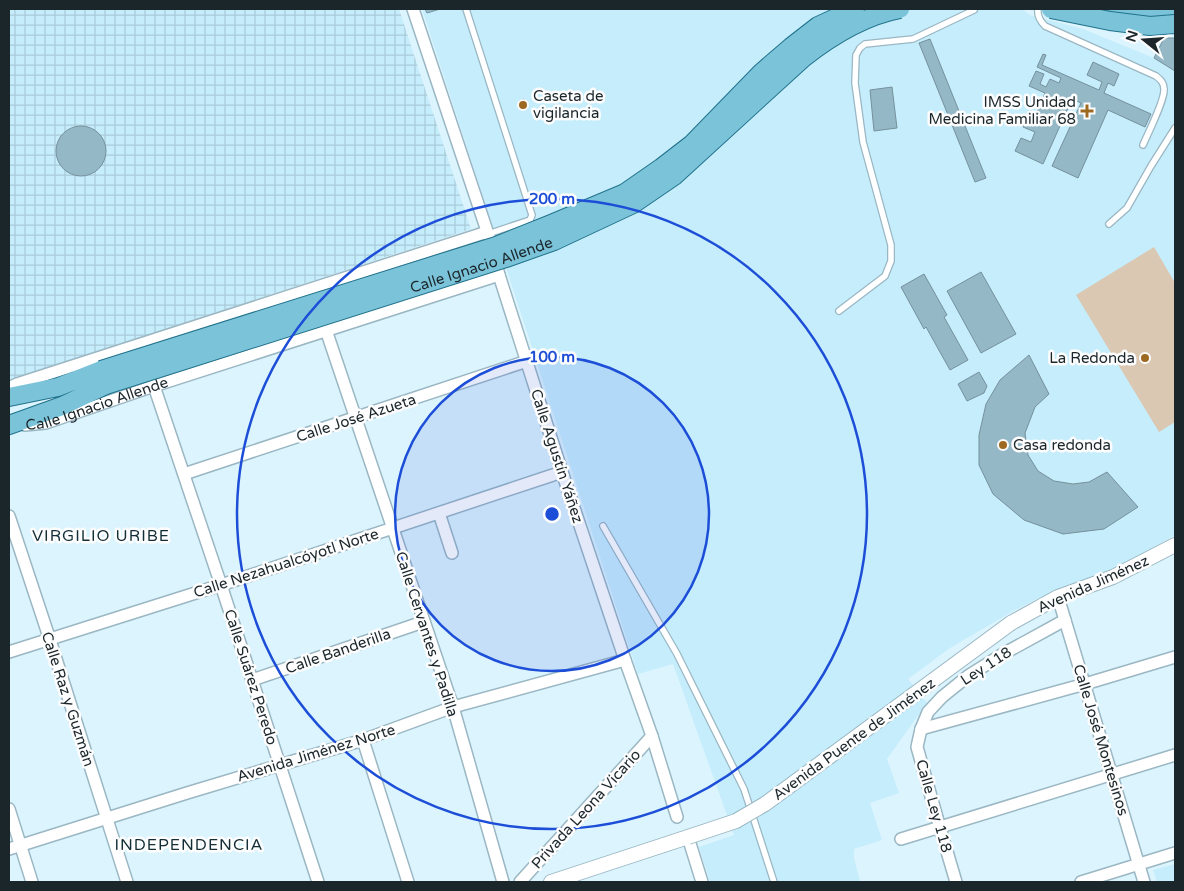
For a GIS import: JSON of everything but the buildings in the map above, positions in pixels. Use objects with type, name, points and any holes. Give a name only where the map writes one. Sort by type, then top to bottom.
[{"type":"main road","name":"Calle Ignacio Allende","points":[[9,426],[62,406],[104,378],[496,246],[625,193],[692,144],[762,72],[791,47],[818,26],[855,9]]},
{"type":"main road","name":"Calle Ignacio Allende","points":[[9,396],[104,378],[506,258],[554,241],[633,204],[674,176],[823,42],[855,24],[888,11],[900,9]]},
{"type":"main road","points":[[1051,9],[1150,26],[1175,24]]},
{"type":"main road","points":[[1051,9],[1098,23],[1142,29],[1175,30]]},
{"type":"main road","points":[[1117,9],[1175,10]]},
{"type":"street","name":"Calle Agustín Yáñez","points":[[412,9],[487,233],[562,472],[652,736],[677,817]]},
{"type":"street","name":"Calle Ignacio Allende","points":[[9,388],[487,233]]},
{"type":"street","name":"Calle Ignacio Allende","points":[[9,426],[46,422],[499,275]]},
{"type":"street","name":"Calle Cervantes y Padilla","points":[[326,330],[453,707],[503,882]]},
{"type":"street","name":"Calle José Azueta","points":[[184,474],[527,361]]},
{"type":"street","name":"Calle Suárez Peredo","points":[[154,386],[318,882]]},
{"type":"street","name":"Calle Nezahualcóyotl Norte","points":[[9,652],[221,585],[562,472]]},
{"type":"street","points":[[439,513],[452,554]]},
{"type":"street","name":"Calle Raz y Guzmán","points":[[9,516],[127,882]]},
{"type":"street","name":"Avenida Jiménez","points":[[1011,623],[1058,597],[1112,577],[1175,545]]},
{"type":"street","name":"Calle José Montesinos","points":[[1058,597],[1144,882]]},
{"type":"street","name":"Ley 118","points":[[921,729],[928,712],[942,697],[968,676],[1003,654],[1065,620]]},
{"type":"street","name":"Calle Banderilla","points":[[252,680],[423,622]]},
{"type":"street","name":"Avenida Puente de Jiménez","points":[[551,882],[736,821],[765,804],[1011,623]]},
{"type":"street","points":[[921,729],[1175,657]]},
{"type":"street","name":"Avenida Jiménez Norte","points":[[9,848],[187,792],[363,740],[453,707],[625,660]]},
{"type":"street","name":"Calle Ley 118","points":[[921,729],[917,747],[956,882]]},
{"type":"street","name":"Privada Leona Vicario","points":[[520,882],[652,736]]},
{"type":"street","points":[[363,740],[408,882]]},
{"type":"street","points":[[901,839],[1175,756]]},
{"type":"street","points":[[9,809],[32,882]]},
{"type":"street","points":[[688,837],[702,882]]},
{"type":"street","points":[[1081,882],[1175,854]]},
{"type":"lane","points":[[466,9],[532,215],[530,220],[487,233]]},
{"type":"lane","points":[[839,311],[885,276],[891,261],[892,245],[863,142],[854,83],[856,55],[860,48],[866,44],[912,39],[973,9]]},
{"type":"lane","points":[[1038,9],[1040,21],[1045,26],[1156,76],[1162,81],[1164,97],[1143,145]]},
{"type":"lane","points":[[1109,224],[1127,208],[1175,128]]},
{"type":"lane","points":[[604,526],[677,654],[744,789],[774,882]]},
{"type":"shaded area","points":[[9,9],[399,9],[471,229],[9,380]]},
{"type":"shaded area","points":[[422,9],[1022,9],[1030,15],[1083,29],[1154,58],[1175,71],[1175,535],[1117,569],[1056,594],[1037,599],[1015,610],[950,648],[908,679],[927,703],[887,759],[899,793],[870,803],[882,840],[854,849],[854,858],[860,882],[710,882],[699,847],[734,835],[673,664],[638,674]]},
{"type":"shaded area","name":"La Redonda","points":[[1154,247],[1175,283],[1175,422],[1159,432],[1076,295]]},
{"type":"shaded area","points":[[1175,864],[1175,882],[1157,882],[1153,870]]},
{"type":"place","name":"Caseta de vigilancia","points":[[523,105]]},
{"type":"place","name":"IMSS Unidad Medicina Familiar 68","points":[[1087,111]]},
{"type":"place","name":"La Redonda","points":[[1145,358]]},
{"type":"place","name":"Casa redonda","points":[[1003,445]]},
{"type":"district","name":"VIRGILIO URIBE","points":[[101,536]]},
{"type":"district","name":"INDEPENDENCIA","points":[[189,845]]}]
